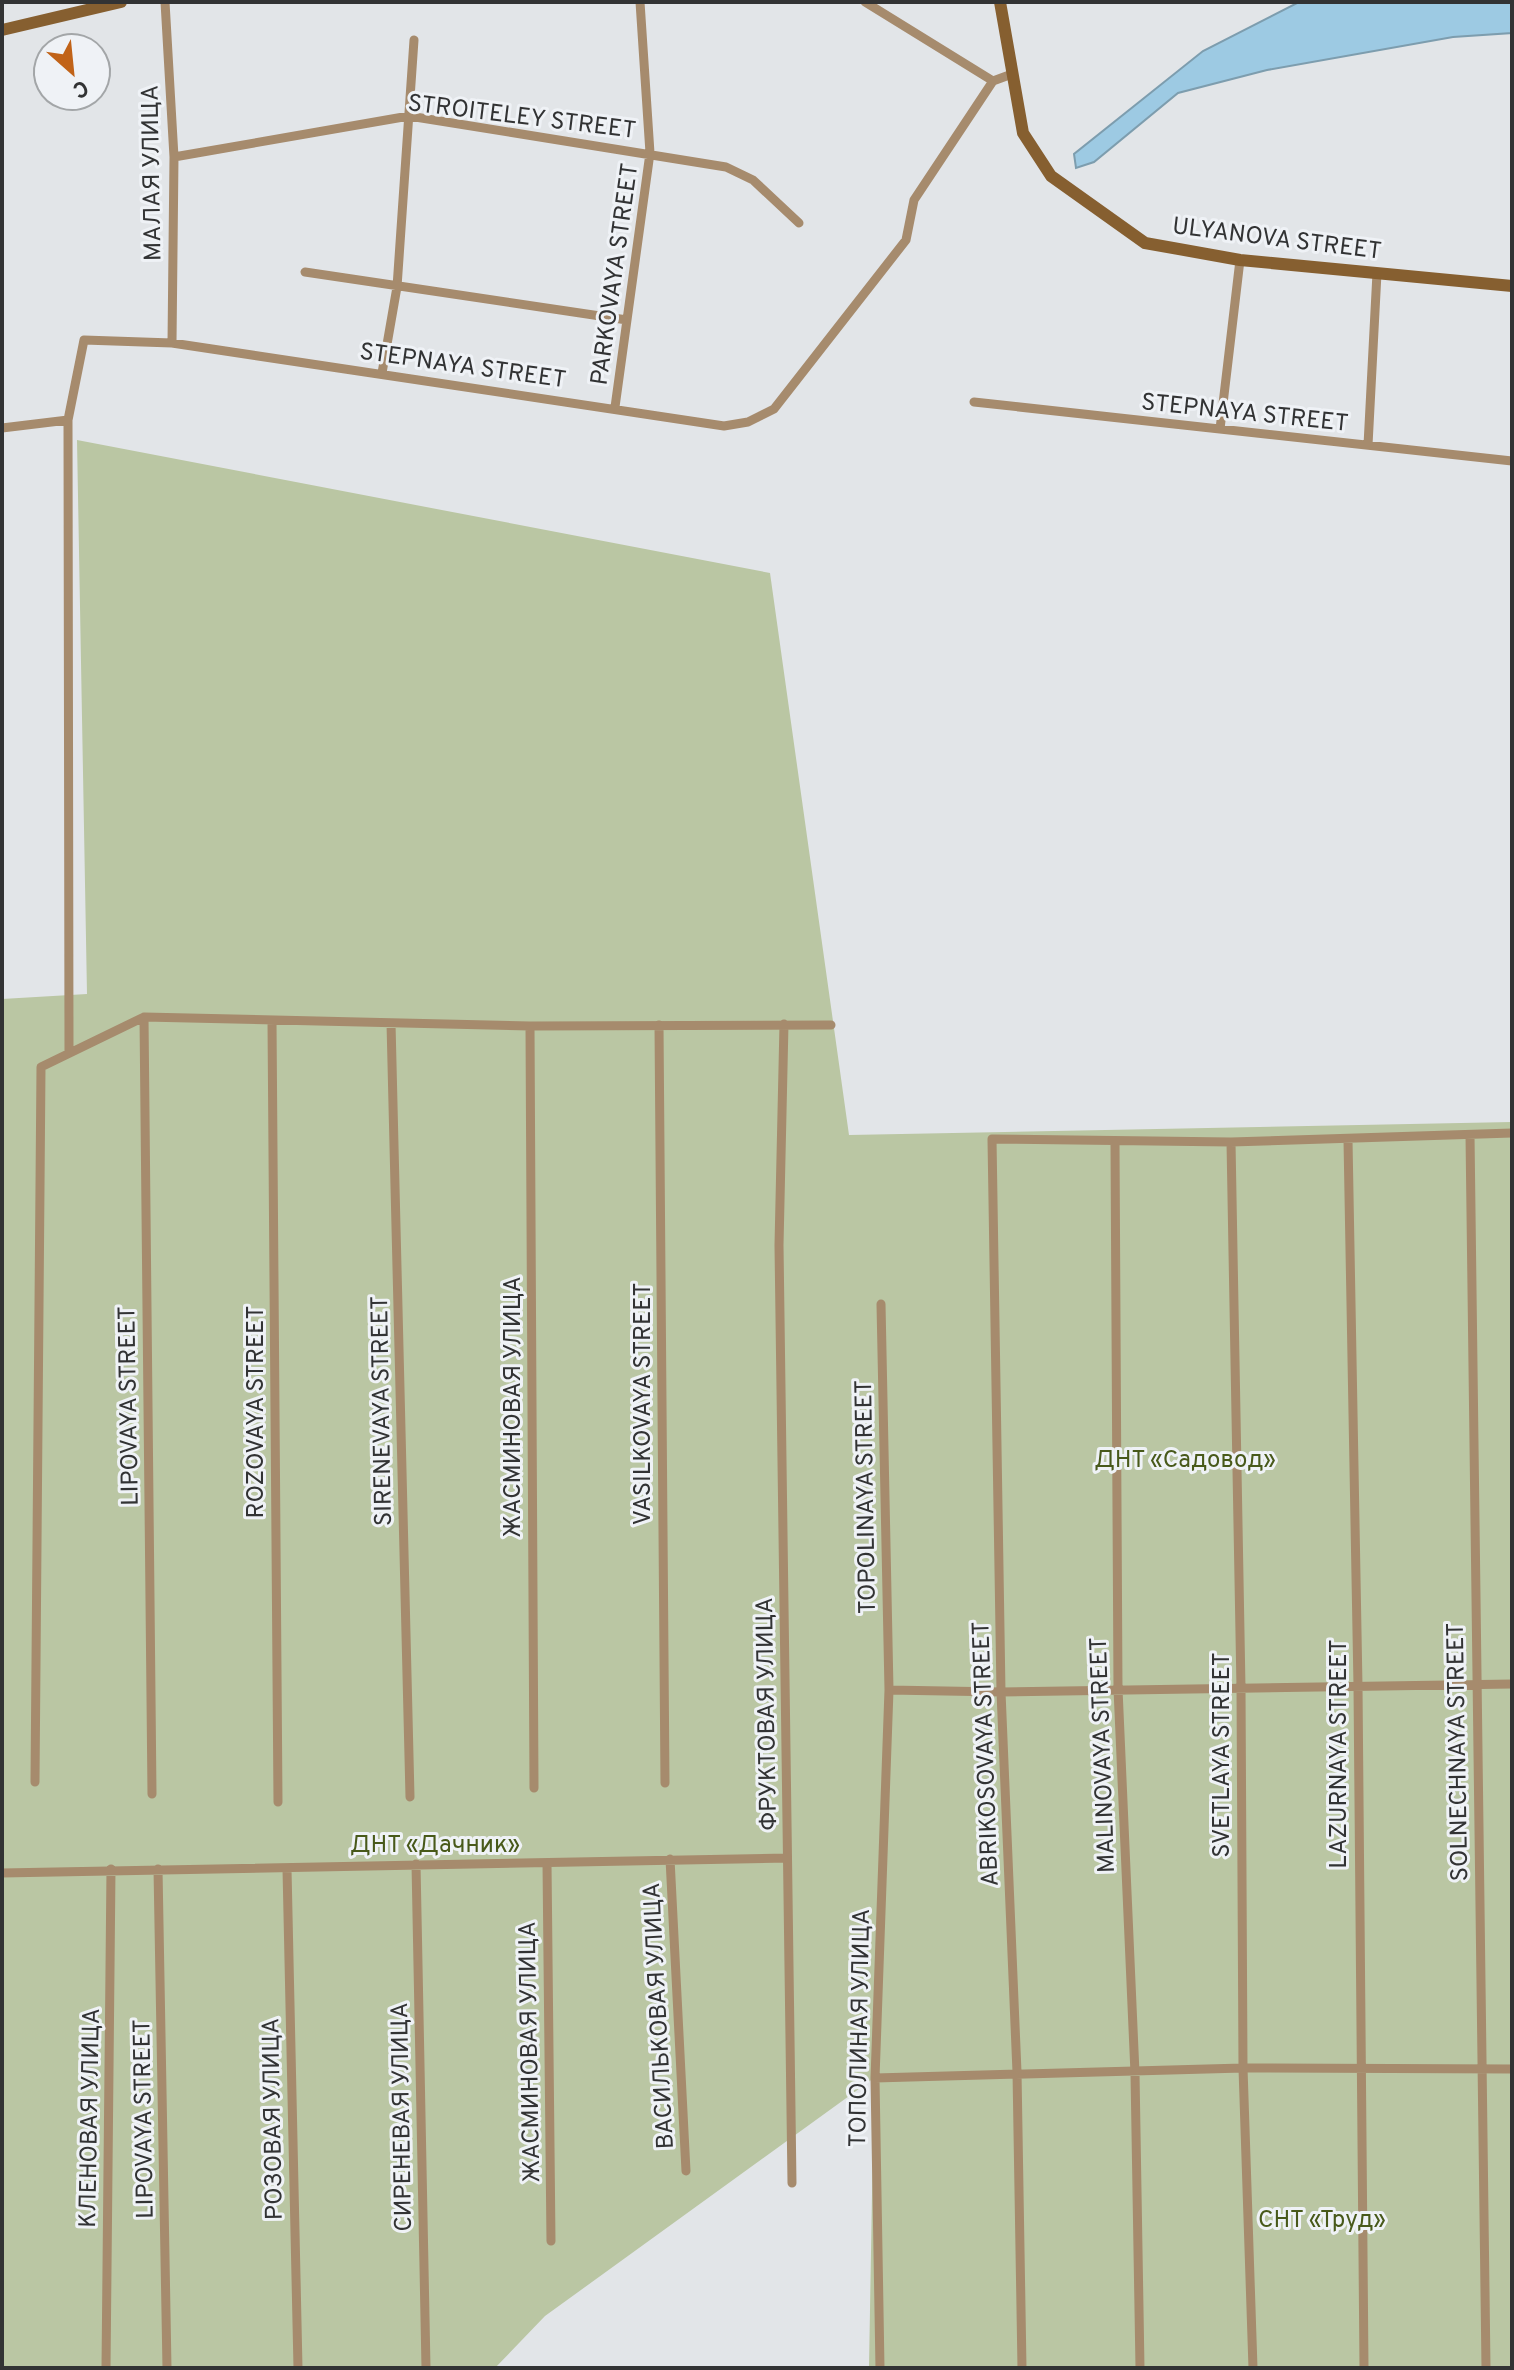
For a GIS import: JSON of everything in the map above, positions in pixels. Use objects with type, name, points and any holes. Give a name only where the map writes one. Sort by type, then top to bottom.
[{"type":"street","points":[[2,30],[121,2]]},
{"type":"street","name":"МАЛАЯ УЛИЦА","points":[[165,2],[174,157],[172,343]]},
{"type":"street","name":"PARKOVAYA STREET","points":[[615,407],[650,153],[640,2]]},
{"type":"street","points":[[865,2],[993,81],[1012,74]]},
{"type":"street","name":"ULYANOVA STREET","points":[[1000,2],[1023,133],[1051,176],[1145,243],[1240,260],[1512,286]]},
{"type":"street","points":[[382,373],[397,287],[414,40]]},
{"type":"street","name":"STEPNAYA STREET","points":[[68,420],[84,340],[172,343],[615,407],[724,426],[748,422],[774,409],[906,240],[914,200],[993,81]]},
{"type":"street","name":"STROITELEY STREET","points":[[174,157],[409,116],[726,167],[753,180],[799,223]]},
{"type":"street","points":[[1220,429],[1240,260]]},
{"type":"street","points":[[305,272],[627,320]]},
{"type":"street","points":[[1368,445],[1377,273]]},
{"type":"street","name":"STEPNAYA STREET","points":[[974,402],[1512,461]]},
{"type":"street","points":[[2,428],[68,420],[69,1053]]},
{"type":"street","points":[[35,1782],[41,1067],[144,1017],[530,1026],[831,1025]]},
{"type":"street","name":"LIPOVAYA STREET","points":[[144,1017],[152,1794]]},
{"type":"street","name":"ROZOVAYA STREET","points":[[272,1021],[278,1802]]},
{"type":"street","name":"SIRENEVAYA STREET","points":[[391,1023],[410,1797]]},
{"type":"street","name":"ФРУКТОВАЯ УЛИЦА","points":[[784,1024],[779,1245],[792,2183]]},
{"type":"street","name":"VASILKOVAYA STREET","points":[[659,1025],[665,1783]]},
{"type":"street","name":"ЖАСМИНОВАЯ УЛИЦА","points":[[530,1026],[534,1788]]},
{"type":"street","points":[[1115,1141],[1348,1140],[1512,1133]]},
{"type":"street","name":"SOLNECHNAYA STREET","points":[[1470,1135],[1486,2368]]},
{"type":"street","name":"ABRIKOSOVAYA STREET","points":[[1022,2368],[1017,2072],[1001,1692],[992,1139],[1115,1141]]},
{"type":"street","name":"LAZURNAYA STREET","points":[[1348,1140],[1358,1686],[1364,2368]]},
{"type":"street","name":"MALINOVAYA STREET","points":[[1115,1141],[1118,1689],[1135,2073],[1140,2368]]},
{"type":"street","name":"SVETLAYA STREET","points":[[1231,1142],[1241,1688],[1243,2068],[1253,2368]]},
{"type":"street","name":"TOPOLINAYA STREET","points":[[881,1304],[889,1690]]},
{"type":"street","points":[[889,1690],[1001,1692],[1512,1684]]},
{"type":"street","name":"ТОПОЛИНАЯ УЛИЦА","points":[[880,2368],[875,2078],[889,1690]]},
{"type":"street","points":[[2,1873],[787,1858]]},
{"type":"street","name":"ВАСИЛЬКОВАЯ УЛИЦА","points":[[670,1859],[686,2171]]},
{"type":"street","name":"ЖАСМИНОВАЯ УЛИЦА","points":[[547,1863],[551,2241]]},
{"type":"street","name":"СИРЕНЕВАЯ УЛИЦА","points":[[416,1864],[426,2368]]},
{"type":"street","name":"КЛЕНОВАЯ УЛИЦА","points":[[106,2368],[111,1869]]},
{"type":"street","name":"LIPOVAYA STREET","points":[[158,1869],[167,2368]]},
{"type":"street","name":"РОЗОВАЯ УЛИЦА","points":[[287,1869],[298,2368]]},
{"type":"street","points":[[875,2078],[1243,2068],[1512,2069]]},
{"type":"green space","name":"ДНТ «Дачник»","points":[[77,440],[770,573],[849,1135],[1512,1122],[1512,2368],[869,2368],[874,2078],[545,2316],[495,2368],[2,2368],[2,999],[87,994]]},
{"type":"water","points":[[1299,2],[1512,2],[1512,33],[1453,37],[1267,70],[1178,93],[1094,162],[1076,168],[1074,154],[1203,51]]},
{"type":"park label","name":"ДНТ «Садовод»","points":[[1185,1459]]},
{"type":"park label","name":"СНТ «Труд»","points":[[1322,2219]]}]
